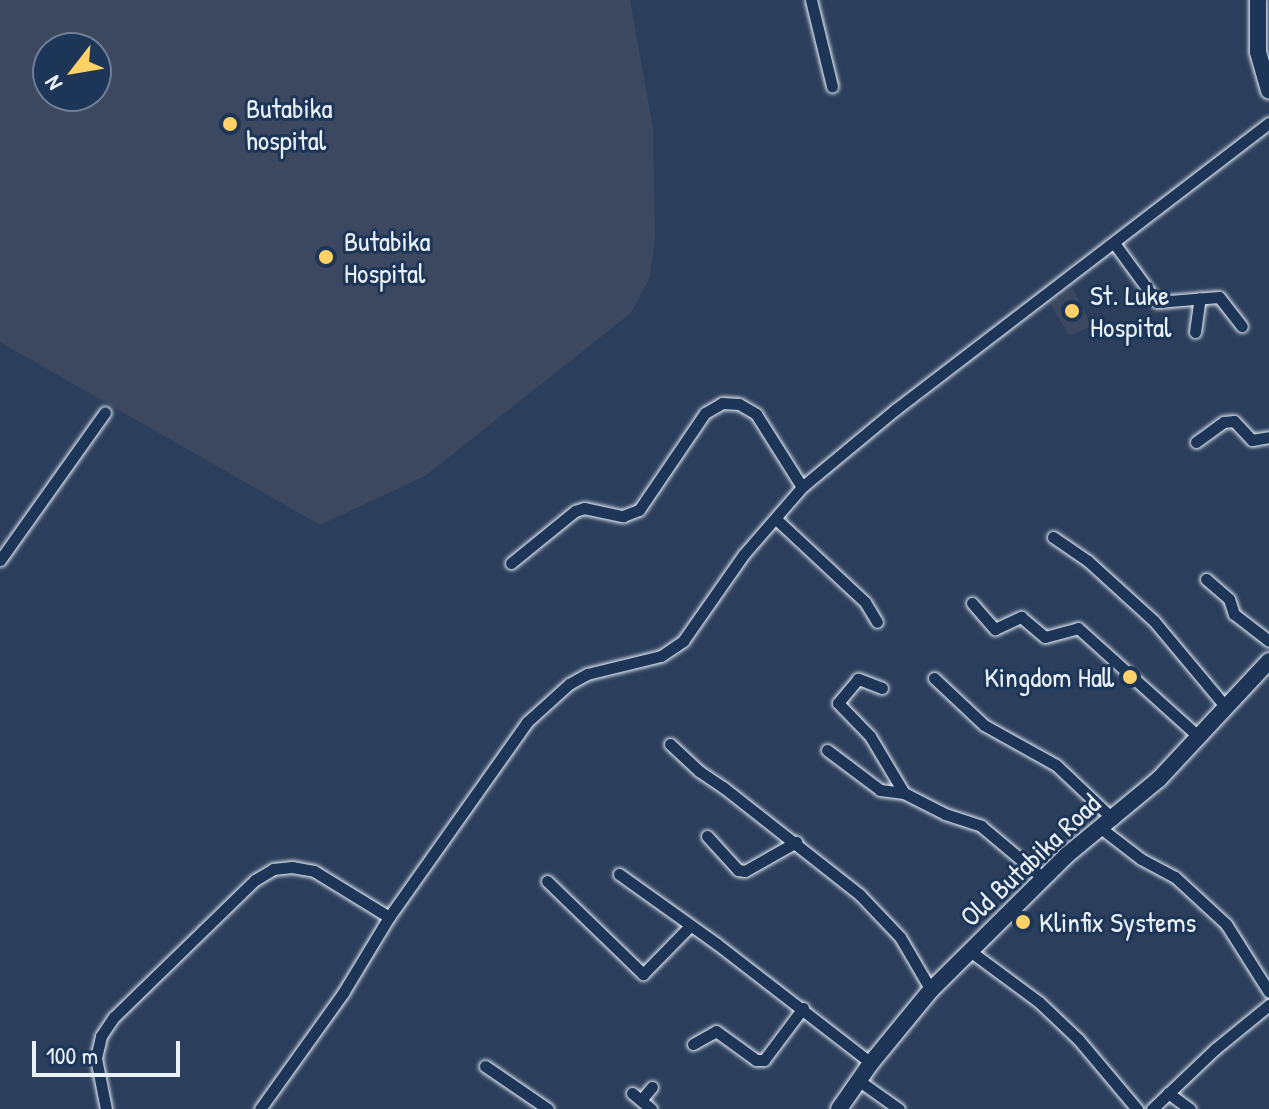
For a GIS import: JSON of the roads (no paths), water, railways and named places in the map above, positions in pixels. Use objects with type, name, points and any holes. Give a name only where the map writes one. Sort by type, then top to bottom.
[{"type":"main road","points":[[1258,0],[1256,32],[1269,90]]},
{"type":"main road","name":"Old Butabika Road","points":[[839,1109],[871,1063],[931,990],[1043,878],[1159,779],[1269,661]]},
{"type":"street","points":[[811,0],[832,86]]},
{"type":"street","points":[[260,1109],[343,993],[389,917],[527,722],[569,684],[587,674],[661,656],[683,641],[744,554],[802,487],[896,409],[1269,123]]},
{"type":"street","points":[[1114,243],[1157,302],[1219,297],[1242,326]]},
{"type":"street","points":[[1195,332],[1200,298]]},
{"type":"street","points":[[511,563],[575,511],[584,508],[623,516],[639,510],[705,413],[722,403],[739,404],[756,414],[802,487]]},
{"type":"street","points":[[0,560],[105,412]]},
{"type":"street","points":[[1196,442],[1224,422],[1234,421],[1252,440],[1269,437]]},
{"type":"street","points":[[776,519],[865,602],[877,622]]},
{"type":"street","points":[[1053,537],[1088,561],[1154,621],[1226,707]]},
{"type":"street","points":[[1206,579],[1229,599],[1234,614],[1269,641]]},
{"type":"street","points":[[972,603],[995,629],[1021,617],[1045,637],[1078,628],[1199,737]]},
{"type":"street","points":[[934,678],[984,725],[1056,765],[1141,859],[1175,877],[1226,924],[1269,992]]},
{"type":"street","points":[[882,688],[858,679],[838,703],[870,736],[904,793]]},
{"type":"street","points":[[670,744],[699,771],[796,842],[888,923],[931,990]]},
{"type":"street","points":[[827,750],[880,790],[904,793],[945,814],[981,826],[1043,878]]},
{"type":"street","points":[[707,836],[738,870],[745,871],[796,842]]},
{"type":"street","points":[[106,1109],[96,1058],[101,1036],[114,1017],[255,880],[273,869],[292,867],[314,871],[389,917]]},
{"type":"street","points":[[619,874],[803,1008],[871,1063]]},
{"type":"street","points":[[547,881],[643,974],[690,926]]},
{"type":"street","points":[[970,951],[1039,1002],[1068,1029],[1114,1078],[1137,1109]]},
{"type":"street","points":[[1152,1109],[1269,1005]]},
{"type":"street","points":[[693,1044],[716,1031],[756,1060],[764,1060],[803,1008]]},
{"type":"street","points":[[485,1066],[548,1109]]},
{"type":"street","points":[[858,1080],[899,1109]]},
{"type":"street","points":[[651,1109],[637,1096],[652,1087]]},
{"type":"street","points":[[1168,1093],[1190,1109]]},
{"type":"place","name":"Butabika hospital","points":[[230,124]]},
{"type":"place","name":"Butabika Hospital","points":[[326,257]]},
{"type":"place","name":"St. Luke Hospital","points":[[1072,311]]},
{"type":"place","name":"Kingdom Hall","points":[[1130,677]]},
{"type":"place","name":"Klinfix Systems","points":[[1023,922]]}]
